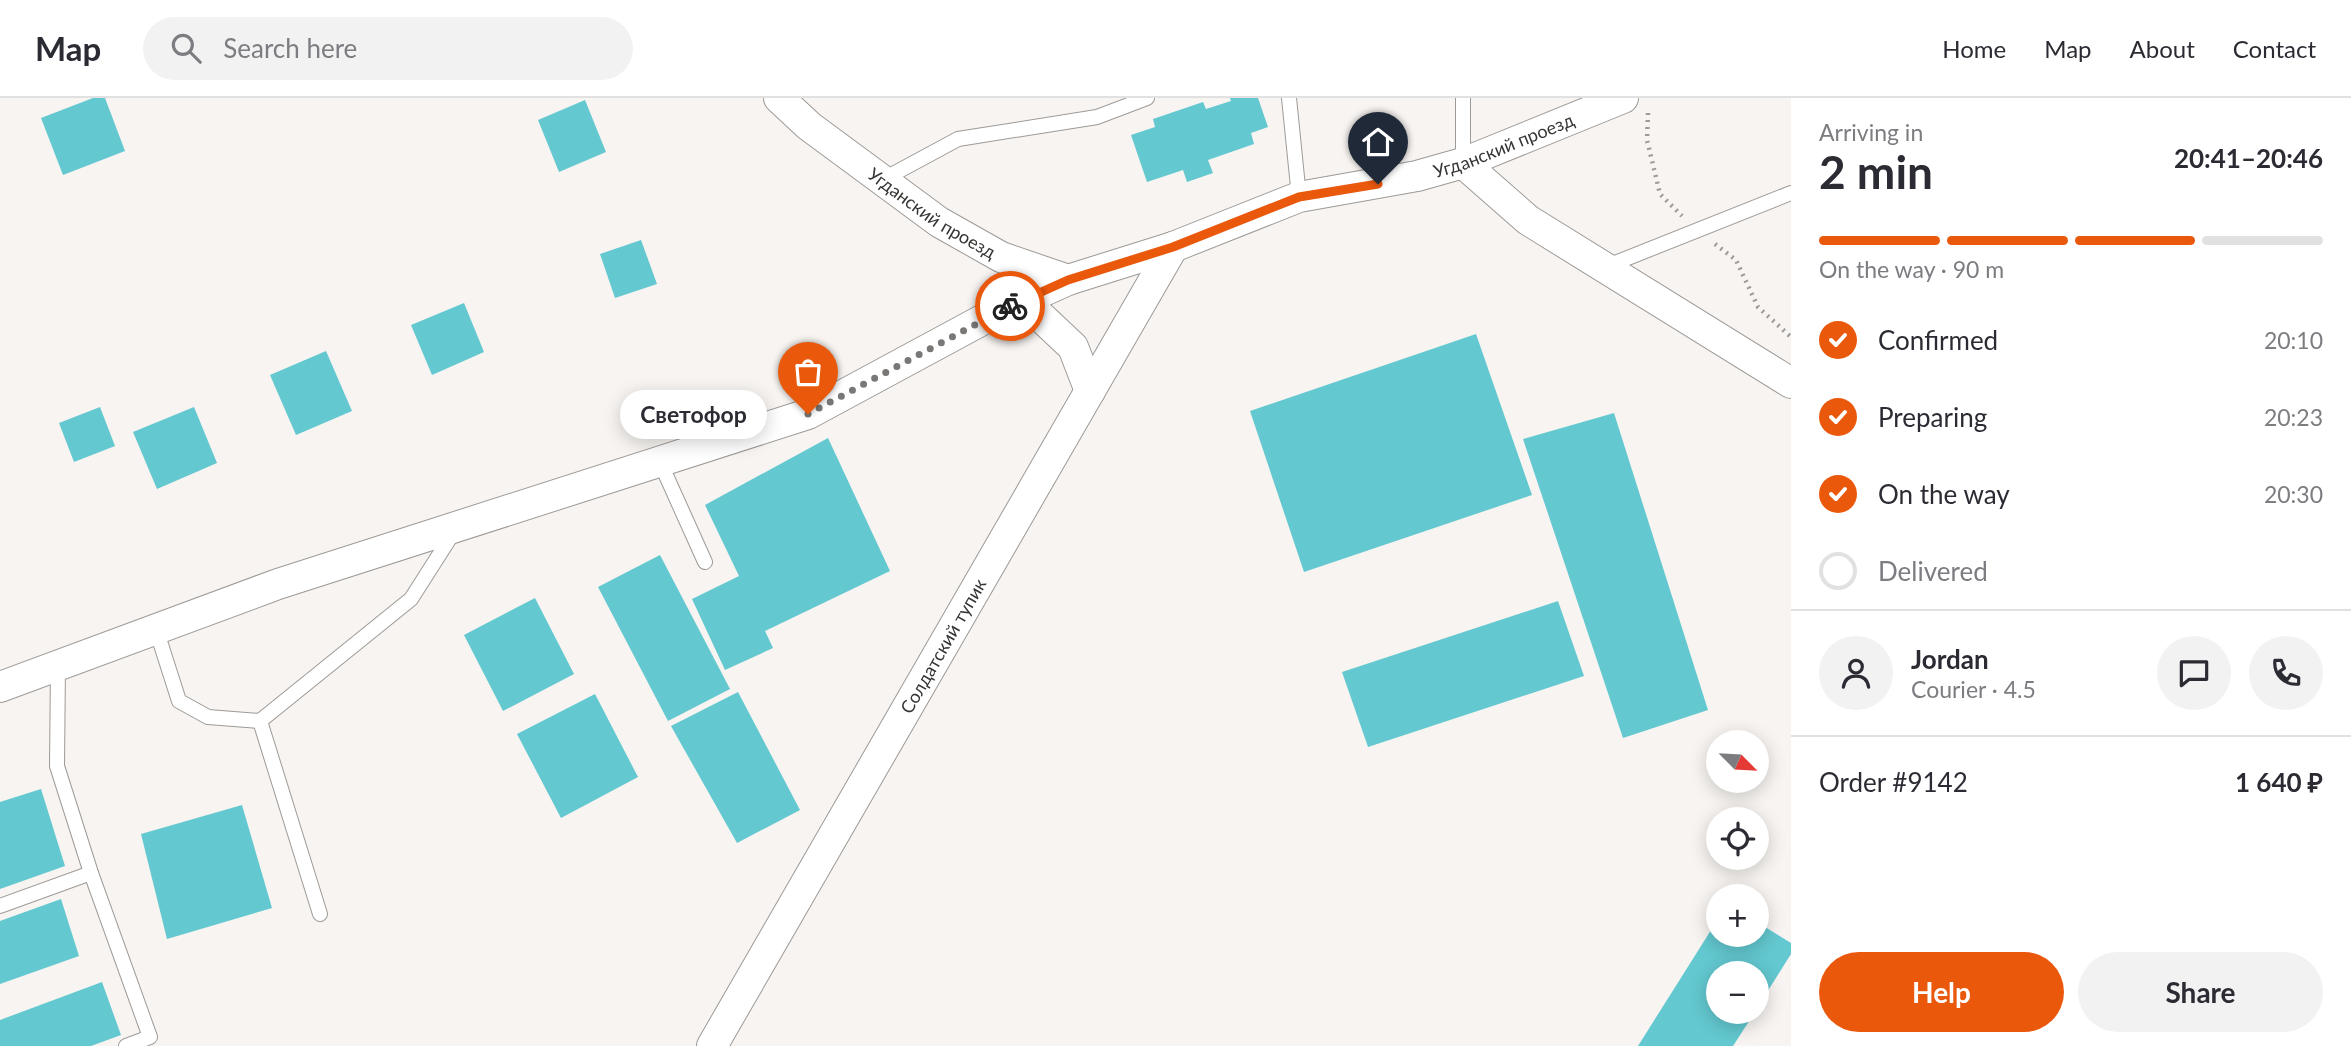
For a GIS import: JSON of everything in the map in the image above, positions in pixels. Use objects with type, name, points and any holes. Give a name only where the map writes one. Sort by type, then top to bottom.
[{"type":"street","name":"Угданский проезд","points":[[779,98],[809,126],[940,222],[1001,257],[1068,280],[1173,247],[1299,197],[1417,176],[1636,105]]},
{"type":"street","points":[[1462,163],[1528,220],[1791,383]]},
{"type":"street","name":"Солдатский тупик","points":[[712,1046],[1173,247]]},
{"type":"street","points":[[0,688],[278,584],[808,414],[1023,300],[1068,280]]},
{"type":"street","points":[[1023,300],[1073,347],[1090,391]]},
{"type":"lane","points":[[883,180],[958,139],[1097,117],[1147,98]]},
{"type":"lane","points":[[1289,98],[1299,197]]},
{"type":"lane","points":[[1462,163],[1463,98]]},
{"type":"lane","points":[[1604,267],[1791,193]]},
{"type":"lane","points":[[660,462],[705,562]]},
{"type":"lane","points":[[156,629],[179,701],[208,717],[260,721],[411,600],[457,526]]},
{"type":"lane","points":[[58,666],[57,766],[150,1037],[126,1046]]},
{"type":"lane","points":[[260,721],[320,914]]},
{"type":"lane","points":[[0,906],[92,873]]},
{"type":"path","points":[[1636,105],[1660,194],[1698,230],[1736,260],[1758,307],[1791,337]]},
{"type":"building","points":[[93,98],[105,98],[125,151],[63,175],[41,118]]},
{"type":"building","points":[[1230,98],[1258,98],[1268,127],[1251,133],[1254,144],[1208,160],[1213,173],[1187,182],[1183,170],[1147,182],[1131,135],[1155,127],[1153,119],[1203,102],[1206,109],[1231,101]]},
{"type":"building","points":[[585,100],[606,152],[559,172],[538,120]]},
{"type":"building","points":[[641,240],[657,284],[615,298],[600,254]]},
{"type":"building","points":[[464,303],[484,352],[432,375],[411,325]]},
{"type":"building","points":[[1476,334],[1532,495],[1304,572],[1250,411]]},
{"type":"building","points":[[326,351],[352,411],[296,435],[270,375]]},
{"type":"building","points":[[100,407],[115,446],[74,462],[59,423]]},
{"type":"building","points":[[194,407],[217,463],[157,489],[133,432]]},
{"type":"building","points":[[1614,413],[1708,710],[1623,738],[1523,439]]},
{"type":"building","points":[[828,438],[890,571],[765,631],[773,648],[725,670],[692,599],[739,576],[705,505]]},
{"type":"building","points":[[660,555],[730,689],[668,721],[598,587]]},
{"type":"building","points":[[535,598],[574,674],[503,711],[464,635]]},
{"type":"building","points":[[1558,601],[1584,676],[1368,747],[1342,672]]},
{"type":"building","points":[[738,692],[800,810],[737,843],[671,726]]},
{"type":"building","points":[[595,694],[638,777],[561,818],[517,734]]},
{"type":"building","points":[[41,789],[65,866],[0,889],[0,802]]},
{"type":"building","points":[[242,805],[272,908],[167,939],[141,834]]},
{"type":"building","points":[[61,899],[79,956],[0,984],[0,921]]},
{"type":"building","points":[[1769,929],[1791,943],[1791,954],[1769,989],[1769,961],[1706,961],[1706,1024],[1747,1024],[1733,1046],[1638,1046],[1706,938],[1706,947],[1769,947]]},
{"type":"building","points":[[102,982],[121,1035],[91,1046],[0,1046],[0,1020]]},
{"type":"way so far","points":[[808,414],[1010,306]]},
{"type":"place","name":"Светофор","points":[[808,414]]},
{"type":"route","points":[[1010,306],[1068,280],[1173,247],[1299,197],[1378,184]]}]
